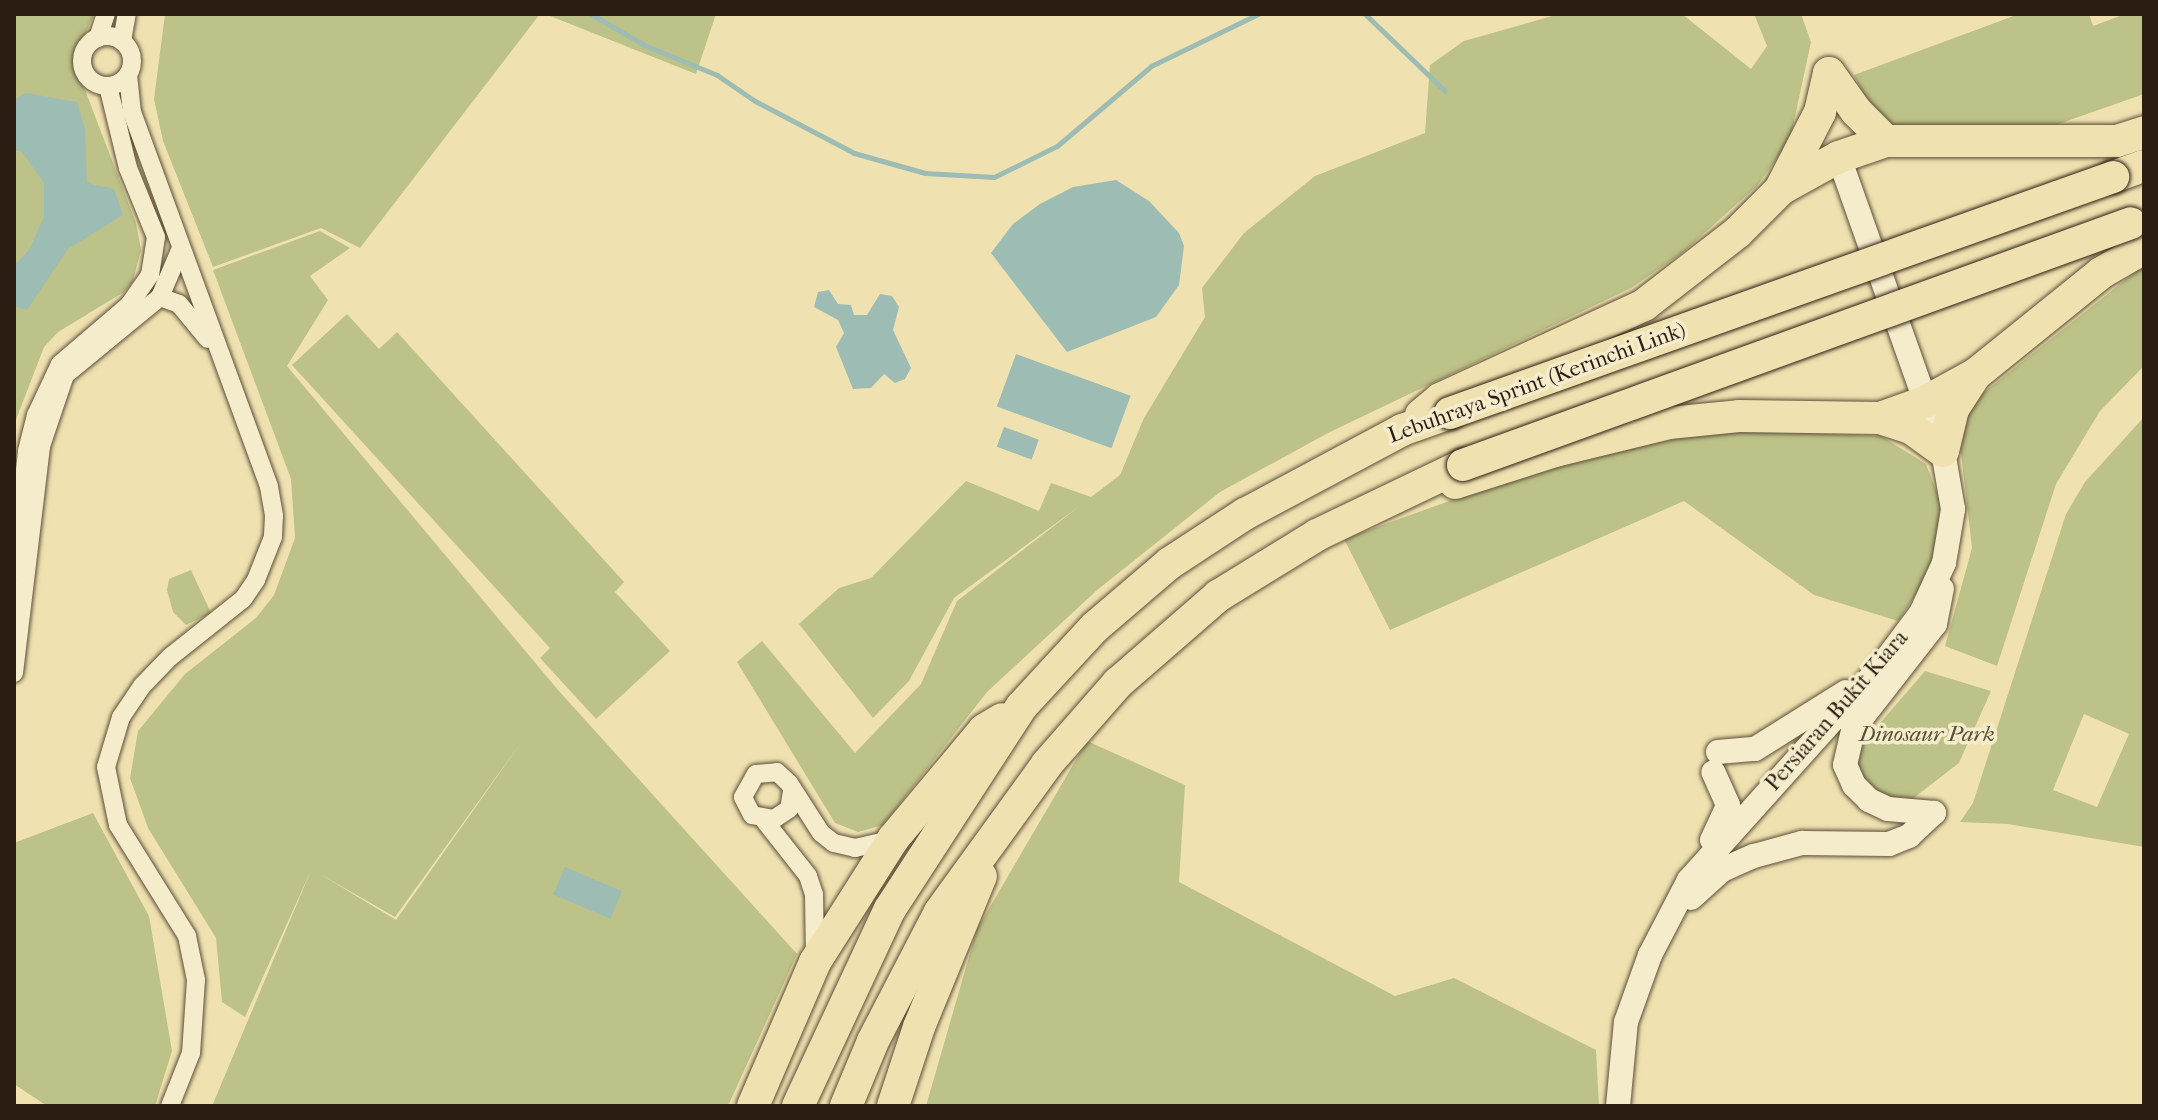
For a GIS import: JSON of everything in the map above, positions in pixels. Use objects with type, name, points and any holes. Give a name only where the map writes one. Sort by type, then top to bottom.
[{"type":"highway","points":[[1781,189],[1820,112],[1829,73],[1856,111],[1886,141]]},
{"type":"highway","points":[[1402,430],[1440,399],[1644,305],[1738,232],[1781,189],[1839,157],[1886,141],[2117,141],[2144,132]]},
{"type":"highway","name":"Lebuhraya Sprint (Kerinchi Link)","points":[[798,1106],[890,909],[1022,706],[1095,627],[1170,563],[1307,478],[1402,430],[2144,166]]},
{"type":"highway","points":[[1880,418],[1925,402],[1976,374],[2101,273],[2140,230]]},
{"type":"highway","points":[[846,1106],[873,1041],[940,912],[1047,764],[1118,683],[1218,596],[1317,535],[1463,465],[2140,230]]},
{"type":"highway","points":[[1317,535],[1436,489],[1639,429],[1739,416],[1880,418],[1911,428],[1943,451],[1953,409],[1976,374]]},
{"type":"highway","points":[[753,1106],[815,962],[893,839],[984,730],[1022,706]]},
{"type":"highway","points":[[893,1106],[919,1027],[1007,822]]},
{"type":"street","points":[[106,14],[98,38],[84,50],[82,65],[94,83],[108,86],[128,75]]},
{"type":"street","points":[[127,14],[122,41],[132,61],[128,75],[132,112],[269,487],[273,537],[243,599],[170,657],[128,707],[110,746],[107,787],[118,825],[187,936],[193,966],[198,1016],[191,1053],[170,1106]]},
{"type":"street","points":[[98,38],[122,41]]},
{"type":"street","points":[[14,571],[27,451],[42,403],[60,364],[129,305],[150,275],[156,237],[128,168],[108,86]]},
{"type":"street","name":"Persiaran Bukit Kiara","points":[[1618,1106],[1626,1022],[1650,955],[1689,880],[1859,690],[1921,613],[1944,563],[1953,509],[1943,451],[1839,157]]},
{"type":"street","points":[[14,673],[41,446],[65,375],[160,297],[181,248]]},
{"type":"street","points":[[160,297],[189,313],[222,357]]},
{"type":"street","points":[[1675,912],[1722,870],[1754,856],[1802,843],[1889,844],[1909,836],[1934,813],[1888,809],[1869,800],[1845,765],[1853,729],[1935,624],[1944,563]]},
{"type":"street","points":[[1722,767],[1789,732],[1842,692],[1859,690]]},
{"type":"street","points":[[1722,767],[1750,812]]},
{"type":"street","points":[[1689,880],[1727,814],[1722,767]]},
{"type":"street","points":[[815,962],[814,894],[808,876],[764,820],[745,804],[750,778],[762,771],[777,772],[834,843],[877,847],[893,839]]},
{"type":"street","points":[[764,820],[789,809],[792,791]]},
{"type":"green space","points":[[14,14],[94,14],[78,51],[77,69],[136,223],[141,250],[133,281],[124,292],[58,332],[44,347],[14,425]]},
{"type":"green space","points":[[165,14],[540,14],[360,248],[321,228],[213,267],[163,141],[154,99]]},
{"type":"green space","points":[[545,14],[716,14],[696,74]]},
{"type":"green space","points":[[1559,14],[1682,14],[1751,69],[1767,46],[1754,14],[1801,14],[1811,42],[1790,140],[1757,186],[1682,253],[1631,288],[1328,433],[1220,492],[1096,591],[987,692],[883,825],[858,832],[835,823],[737,662],[762,641],[855,753],[921,684],[957,601],[1081,505],[954,598],[909,681],[873,718],[799,624],[839,588],[871,578],[966,481],[1039,511],[1051,483],[1091,497],[1120,475],[1144,418],[1205,317],[1202,288],[1244,233],[1315,176],[1425,133],[1430,65],[1464,41]]},
{"type":"green space","points":[[2019,14],[2089,14],[2093,26],[2125,14],[2144,14],[2144,94],[2047,128],[1884,133],[1854,75]]},
{"type":"green space","points":[[320,231],[350,248],[310,276],[328,300],[287,366],[558,690],[797,954],[728,1106],[212,1106],[312,868],[245,1017],[222,1002],[216,938],[148,828],[130,778],[138,731],[185,674],[256,618],[274,595],[295,538],[291,479],[213,270]],"holes":[[[520,744],[396,920],[320,874],[395,917]]]},
{"type":"green space","points":[[2144,265],[2144,366],[2100,411],[2056,484],[1997,666],[1945,646],[1972,548],[1960,444],[1965,418],[1977,398]]},
{"type":"green space","points":[[347,314],[379,349],[397,332],[624,582],[615,592],[670,651],[596,719],[540,658],[550,648],[292,365]]},
{"type":"green space","points":[[2144,417],[2144,847],[2008,824],[1960,822],[1973,803],[2066,514],[2085,482]],"holes":[[[2084,714],[2129,734],[2097,807],[2053,790]]]},
{"type":"green space","points":[[1720,430],[1881,436],[1926,464],[1945,514],[1931,572],[1898,621],[1814,595],[1684,501],[1390,630],[1344,539],[1554,463]]},
{"type":"green space","points":[[191,570],[211,613],[186,625],[173,612],[167,590],[169,579]]},
{"type":"green space","name":"Dinosaur Park","points":[[1925,671],[1991,691],[1959,763],[1911,800],[1897,801],[1872,790],[1856,773],[1857,759],[1862,744]]},
{"type":"green space","points":[[1087,741],[1185,785],[1179,882],[1395,996],[1454,978],[1596,1050],[1599,1106],[926,1106],[977,929]]},
{"type":"green space","points":[[93,813],[149,916],[172,1051],[155,1106],[47,1106],[14,1084],[14,843]]},
{"type":"water","points":[[26,93],[77,102],[85,129],[87,183],[114,189],[123,215],[68,249],[27,310],[14,306],[14,266],[29,250],[44,217],[44,183],[22,152],[14,150],[14,100]]},
{"type":"water","points":[[1116,180],[1149,201],[1179,233],[1184,246],[1179,285],[1156,317],[1067,352],[991,253],[1013,224],[1040,204],[1073,187]]},
{"type":"water","points":[[829,290],[838,304],[851,305],[854,315],[867,315],[880,294],[892,296],[899,307],[893,330],[911,368],[905,379],[895,383],[884,374],[871,388],[853,389],[836,347],[844,333],[838,320],[814,307],[818,292]]},
{"type":"water","points":[[1016,354],[1131,396],[1111,448],[997,407]]},
{"type":"water","points":[[1004,427],[1039,440],[1032,459],[997,447]]},
{"type":"water","points":[[565,867],[622,891],[610,919],[553,895]]},
{"type":"waterway","points":[[591,14],[644,45],[717,75],[755,101],[854,153],[925,173],[994,177],[1057,146],[1151,66],[1258,14]]},
{"type":"waterway","points":[[1365,14],[1445,91]]}]
